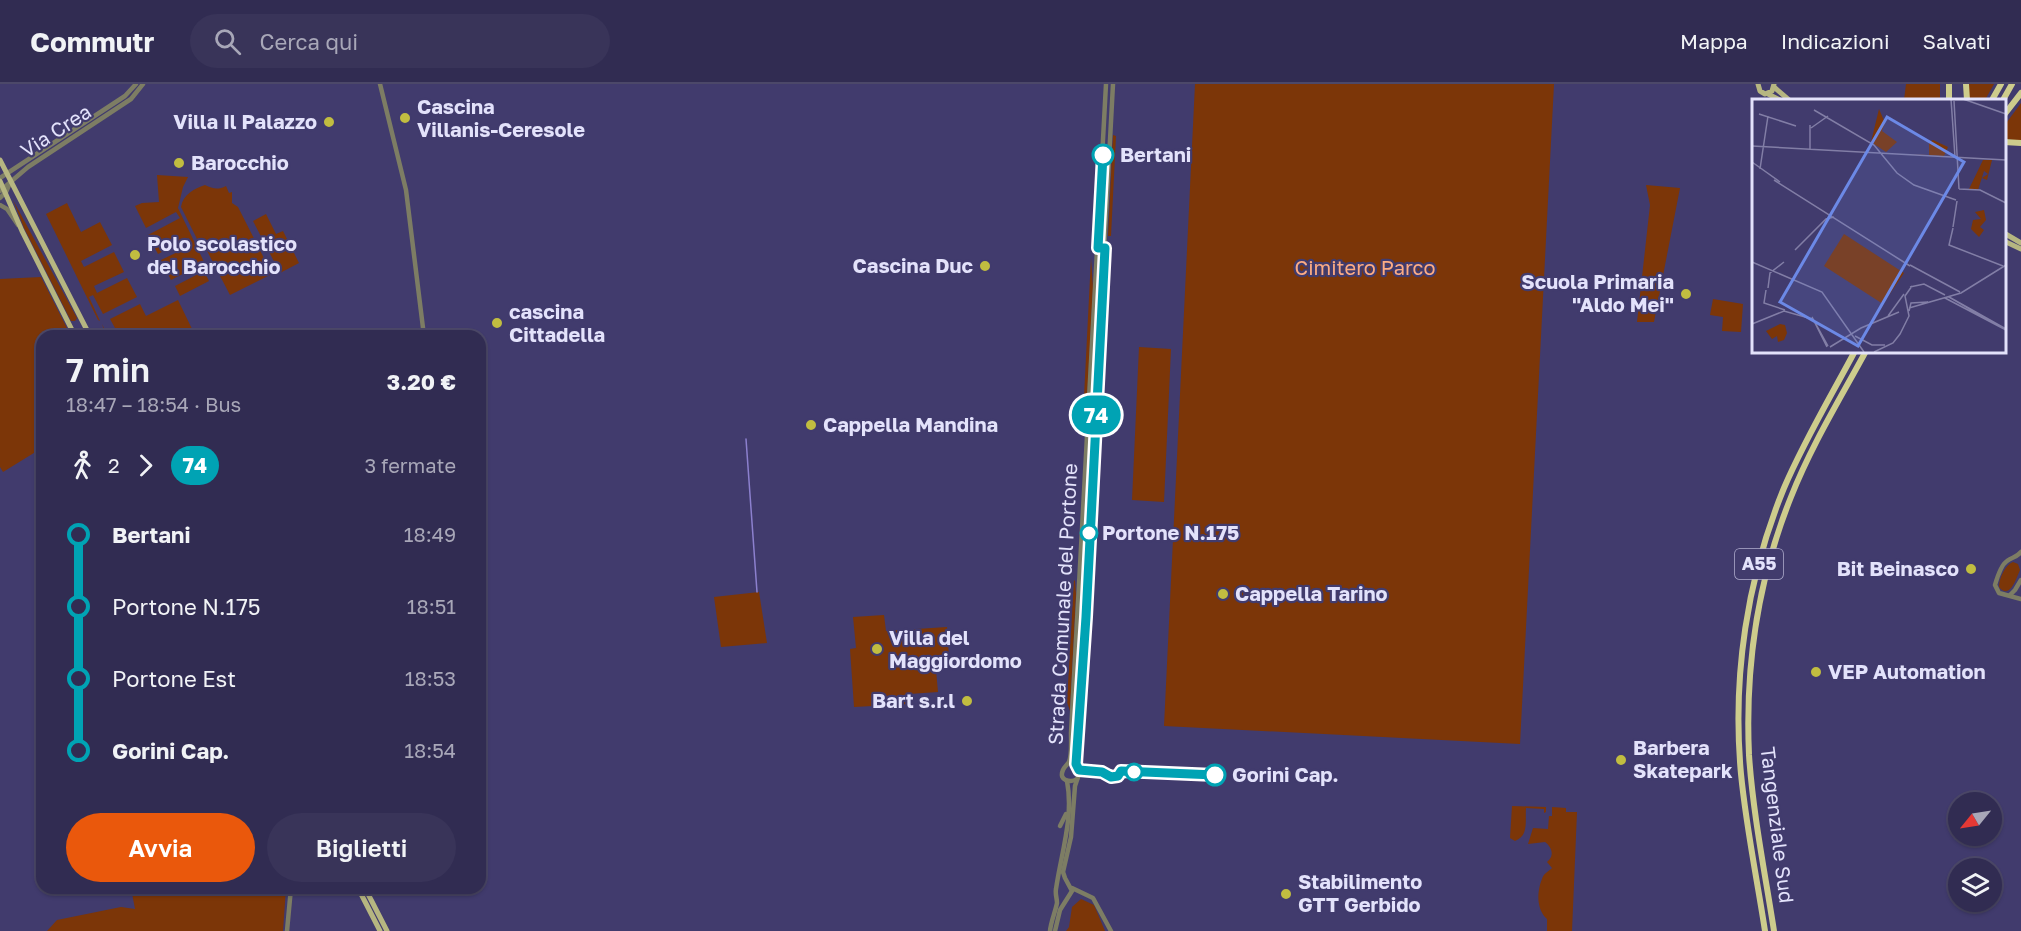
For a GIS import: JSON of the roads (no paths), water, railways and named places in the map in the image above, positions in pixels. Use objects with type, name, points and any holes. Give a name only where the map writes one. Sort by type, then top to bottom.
[{"type":"highway","points":[[1966,84],[1967,99]]},
{"type":"highway","points":[[1993,99],[2001,84]]},
{"type":"highway","points":[[2004,99],[2012,84]]},
{"type":"highway","points":[[2006,113],[2021,93]]},
{"type":"highway","points":[[2006,114],[2021,99]]},
{"type":"highway","points":[[2006,142],[2021,143]]},
{"type":"highway","name":"Tangenziale Sud","points":[[1765,931],[1747,818],[1740,750],[1739,692],[1745,631],[1763,547],[1784,489],[1806,440],[1854,352]]},
{"type":"highway","name":"Tangenziale Sud","points":[[1774,931],[1749,757],[1749,682],[1758,614],[1772,552],[1791,497],[1815,444],[1865,352]]},
{"type":"main road","points":[[1758,84],[1760,91],[1778,99]]},
{"type":"main road","points":[[1768,94],[1774,85],[1788,99]]},
{"type":"main road","points":[[0,160],[87,330]]},
{"type":"main road","points":[[0,179],[22,231],[71,328],[83,322]]},
{"type":"main road","points":[[2006,234],[2021,243]]},
{"type":"main road","points":[[2006,242],[2021,249]]},
{"type":"main road","points":[[361,894],[380,931]]},
{"type":"main road","points":[[368,894],[387,931]]},
{"type":"street","name":"Via Crea","points":[[0,198],[9,177],[125,96],[136,84]]},
{"type":"street","name":"Via Crea","points":[[0,179],[9,177],[28,166],[131,99],[143,84]]},
{"type":"street","points":[[380,84],[406,190],[423,330]]},
{"type":"street","name":"Strada Comunale del Portone","points":[[1050,931],[1057,902],[1055,891],[1066,840],[1068,812],[1067,781],[1062,772],[1067,766],[1070,754],[1106,84]]},
{"type":"street","name":"Strada Comunale del Portone","points":[[1055,931],[1058,916],[1068,898],[1070,886],[1064,875],[1064,868],[1071,837],[1075,786],[1079,772],[1075,760],[1085,628],[1113,84]]},
{"type":"street","points":[[0,205],[7,209],[22,231]]},
{"type":"street","points":[[2021,552],[2017,560],[2010,559],[2004,563],[1995,582],[1999,593],[2021,596]]},
{"type":"street","points":[[2010,595],[2021,580]]},
{"type":"street","points":[[2017,588],[2021,596]]},
{"type":"street","name":"Strada Comunale del Portone","points":[[1067,766],[1076,767]]},
{"type":"street","points":[[1067,781],[1072,782],[1077,779]]},
{"type":"street","points":[[1060,826],[1068,812]]},
{"type":"street","points":[[1057,885],[1063,883],[1096,901],[1111,931]]},
{"type":"street","points":[[1056,895],[1061,899],[1084,893]]},
{"type":"street","points":[[287,931],[290,894]]},
{"type":"waterway","points":[[746,439],[757,592]]},
{"type":"place","name":"Cascina Villanis-Ceresole","points":[[405,118]]},
{"type":"place","name":"Villa Il Palazzo","points":[[329,122]]},
{"type":"place","name":"Bertani","points":[[1103,155]]},
{"type":"place","name":"Barocchio","points":[[179,163]]},
{"type":"place","name":"Polo scolastico del Barocchio","points":[[135,255]]},
{"type":"place","name":"Cascina Duc","points":[[985,266]]},
{"type":"place","name":"Scuola Primaria \"Aldo Mei\"","points":[[1686,294]]},
{"type":"place","name":"cascina Cittadella","points":[[497,323]]},
{"type":"place","name":"Cappella Mandina","points":[[811,425]]},
{"type":"place","name":"Portone N.175","points":[[1089,533]]},
{"type":"place","name":"Bit Beinasco","points":[[1971,569]]},
{"type":"place","name":"Cappella Tarino","points":[[1223,594]]},
{"type":"place","name":"Villa del Maggiordomo","points":[[877,649]]},
{"type":"place","name":"VEP Automation","points":[[1816,672]]},
{"type":"place","name":"Bart s.r.l","points":[[967,701]]},
{"type":"place","name":"Barbera Skatepark","points":[[1621,760]]},
{"type":"place","name":"Gorini Cap.","points":[[1215,775]]},
{"type":"place","name":"Stabilimento GTT Gerbido","points":[[1286,894]]},
{"type":"park label","name":"Cimitero Parco","points":[[1365,268]]}]
